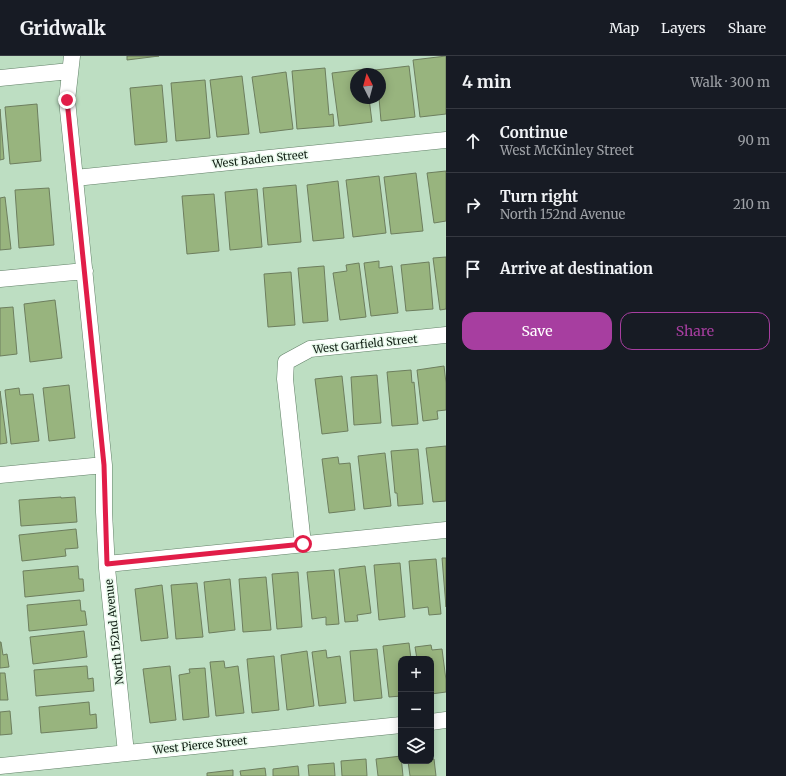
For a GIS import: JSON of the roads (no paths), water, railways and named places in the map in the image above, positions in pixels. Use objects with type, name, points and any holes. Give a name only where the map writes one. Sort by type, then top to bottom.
[{"type":"street","points":[[0,78],[71,63]]},
{"type":"street","name":"North 152nd Avenue","points":[[71,63],[67,100],[104,465],[107,564],[126,753]]},
{"type":"street","name":"West Baden Street","points":[[74,178],[446,140]]},
{"type":"street","points":[[0,279],[85,271]]},
{"type":"street","name":"West Garfield Street","points":[[303,544],[285,379],[286,362],[310,349],[446,335]]},
{"type":"street","points":[[0,475],[104,465]]},
{"type":"street","points":[[107,564],[446,530]]},
{"type":"street","points":[[434,722],[446,720]]},
{"type":"street","name":"West Pierce Street","points":[[0,766],[398,725]]}]
